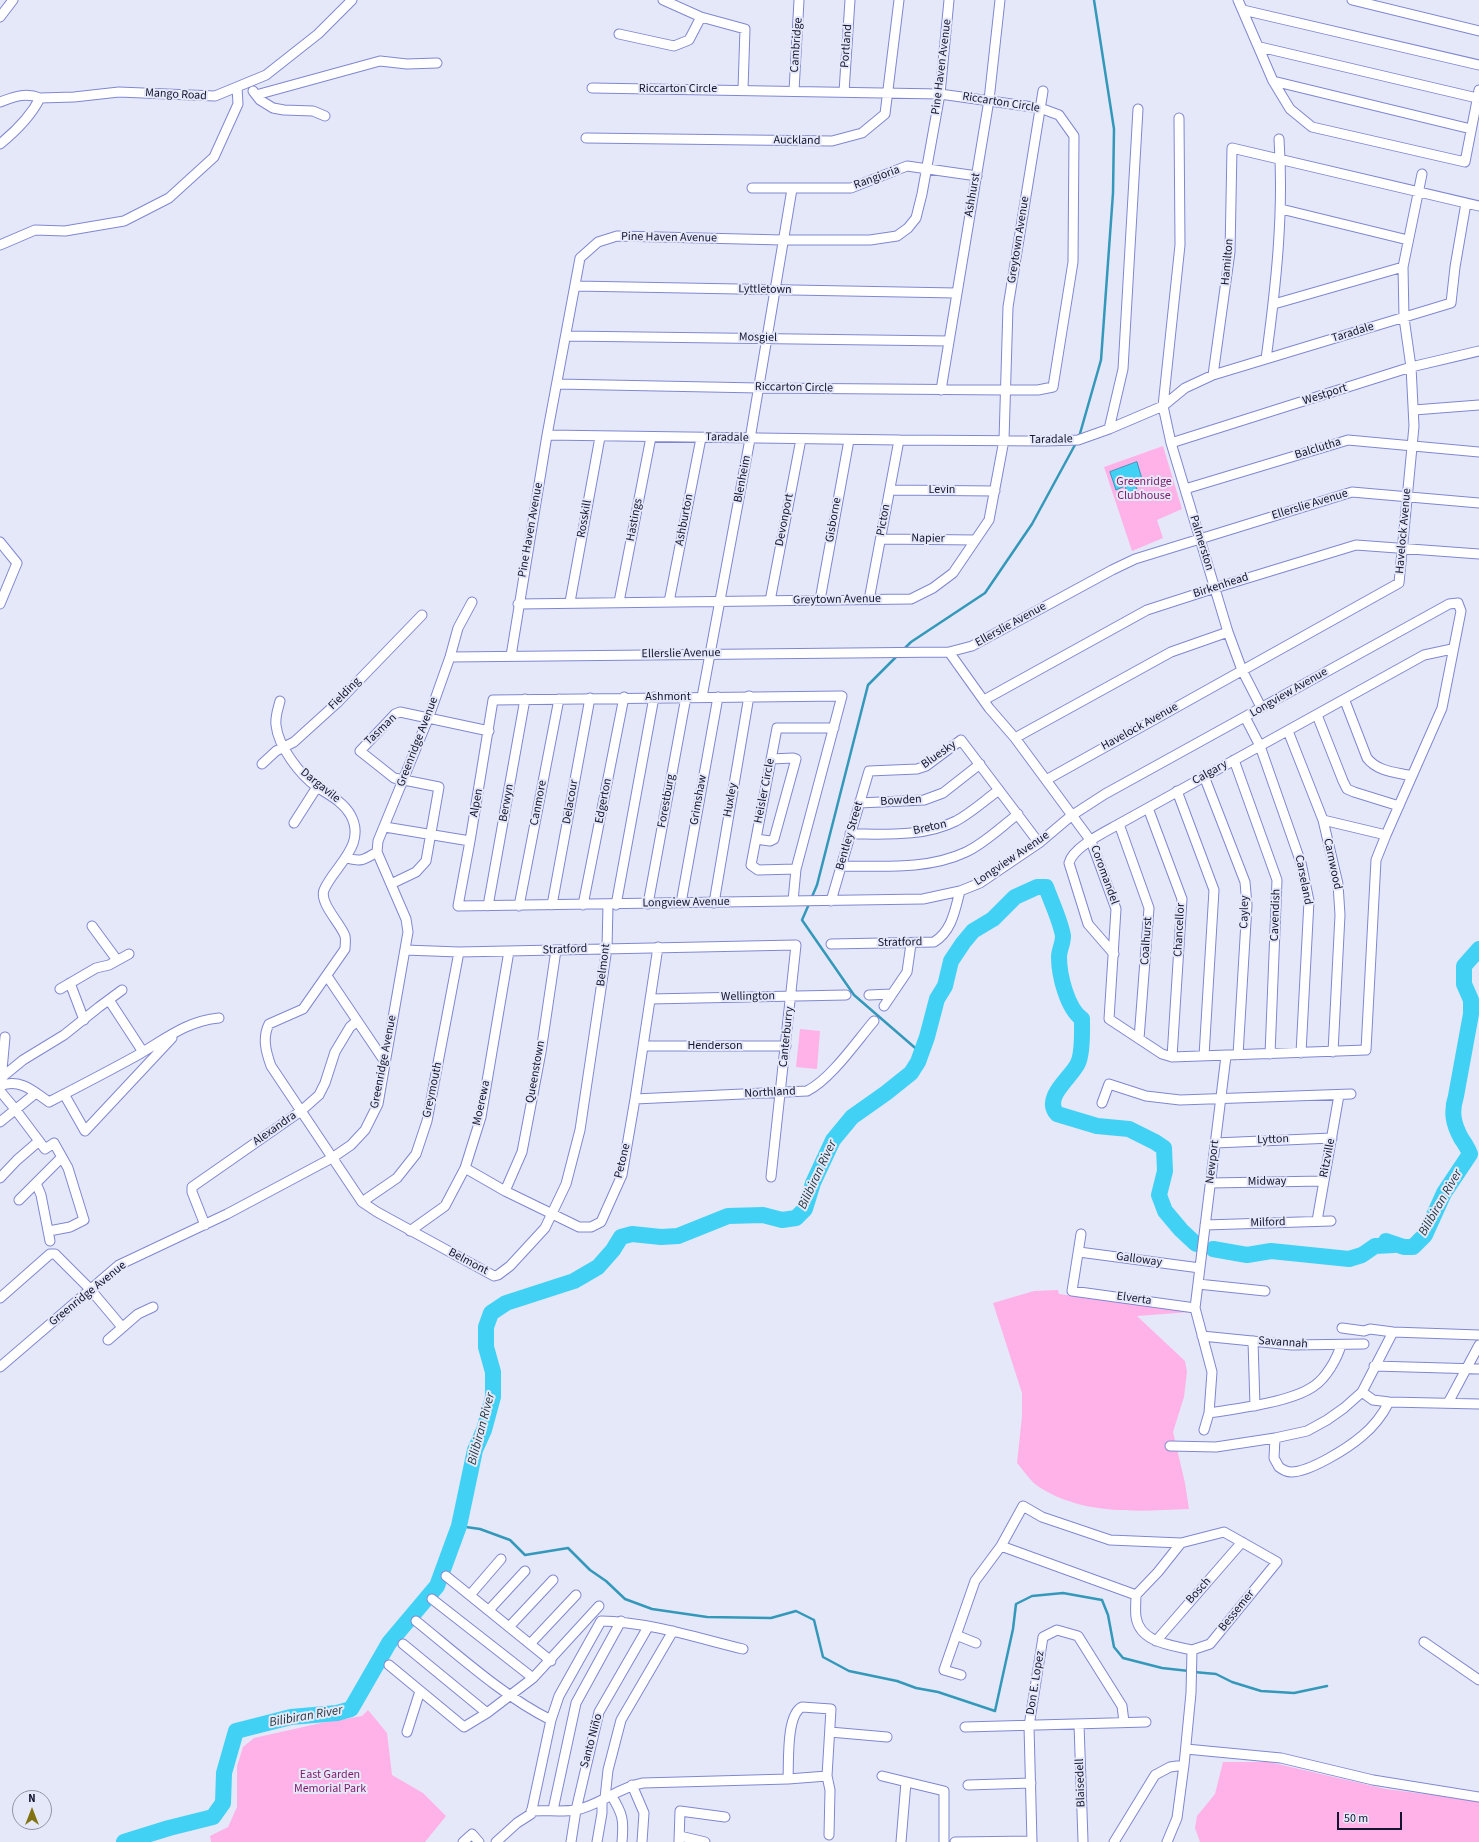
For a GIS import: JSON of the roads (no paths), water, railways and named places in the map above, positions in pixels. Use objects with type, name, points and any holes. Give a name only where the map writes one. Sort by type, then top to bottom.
[{"type":"street","points":[[0,17],[7,10],[13,0]]},
{"type":"street","name":"Mango Road","points":[[0,102],[17,96],[31,94],[40,98],[74,97],[119,92],[215,96],[266,76],[318,34],[352,0]]},
{"type":"street","points":[[663,0],[701,17],[745,29],[743,89]]},
{"type":"street","name":"Cambridge","points":[[794,91],[800,0]]},
{"type":"street","name":"Portland","points":[[844,92],[850,0]]},
{"type":"street","name":"Auckland","points":[[586,138],[832,141],[862,133],[886,114],[899,0]]},
{"type":"street","name":"Pine Haven Avenue","points":[[510,656],[547,435],[580,258],[598,242],[617,236],[783,240],[870,240],[897,236],[908,228],[916,218],[927,168],[940,94],[950,0]]},
{"type":"street","name":"Ashhurst","points":[[941,390],[989,100],[1000,0]]},
{"type":"street","points":[[1238,0],[1260,47],[1273,81],[1290,109],[1312,127],[1465,162],[1478,94],[1260,47]]},
{"type":"street","points":[[1352,0],[1479,31]]},
{"type":"street","points":[[1243,10],[1479,65]]},
{"type":"street","points":[[619,34],[674,46],[689,40],[701,17]]},
{"type":"street","points":[[256,94],[380,61],[407,64],[436,63]]},
{"type":"street","points":[[1273,81],[1471,128]]},
{"type":"street","points":[[247,83],[260,100],[273,108],[313,111],[325,116]]},
{"type":"street","points":[[0,245],[35,230],[66,231],[124,221],[169,198],[214,157],[238,104],[237,87]]},
{"type":"street","name":"Riccarton Circle","points":[[557,384],[941,390],[1038,390],[1053,388],[1072,262],[1074,136],[1059,115],[1040,108],[940,94],[743,89],[592,88]]},
{"type":"street","name":"Greytown Avenue","points":[[518,604],[570,602],[719,602],[911,599],[933,588],[953,574],[989,520],[995,490],[1004,440],[1008,306],[1043,91]]},
{"type":"street","points":[[0,144],[12,134],[40,98]]},
{"type":"street","points":[[1109,429],[1123,369],[1138,108]]},
{"type":"street","name":"Palmerston","points":[[1179,118],[1180,245],[1163,406],[1171,443],[1228,632],[1242,670],[1261,707]]},
{"type":"street","points":[[1266,359],[1274,304],[1281,209],[1281,160],[1279,138]]},
{"type":"street","name":"Hamilton","points":[[1214,375],[1230,252],[1232,148],[1281,160]]},
{"type":"street","points":[[1281,160],[1479,206]]},
{"type":"street","name":"Rangioria","points":[[752,188],[851,188],[907,166],[977,176]]},
{"type":"street","name":"Havelock Avenue","points":[[1046,780],[1399,583],[1414,410],[1411,367],[1404,318],[1403,267],[1422,174]]},
{"type":"street","name":"Blenheim","points":[[702,697],[750,439],[792,189]]},
{"type":"street","name":"Taradale","points":[[547,435],[849,440],[1078,440],[1109,429],[1163,406],[1185,388],[1214,375],[1404,318],[1451,302],[1455,267],[1466,203]]},
{"type":"street","points":[[1281,209],[1408,240]]},
{"type":"street","points":[[1274,304],[1403,267]]},
{"type":"street","name":"Lyttletown","points":[[575,286],[956,293]]},
{"type":"street","name":"Mosgiel","points":[[566,336],[949,341]]},
{"type":"street","name":"Westport","points":[[1171,443],[1411,367],[1479,351]]},
{"type":"street","points":[[1414,410],[1479,405]]},
{"type":"street","name":"Rosskill","points":[[570,602],[600,437]]},
{"type":"street","name":"Hastings","points":[[619,602],[651,437]]},
{"type":"street","name":"Ashburton","points":[[669,602],[701,438]]},
{"type":"street","name":"Devonport","points":[[770,601],[801,439]]},
{"type":"street","name":"Gisborne","points":[[820,600],[849,440]]},
{"type":"street","name":"Picton","points":[[869,600],[899,440]]},
{"type":"street","name":"Balclutha","points":[[1185,489],[1348,440],[1479,452]]},
{"type":"street","name":"Levin","points":[[890,490],[995,490]]},
{"type":"street","name":"Ellerslie Avenue","points":[[450,657],[710,653],[949,652],[972,646],[1134,559],[1352,492],[1479,503]]},
{"type":"street","name":"Napier","points":[[881,539],[975,540]]},
{"type":"street","points":[[0,542],[17,564],[0,604]]},
{"type":"street","name":"Birkenhead","points":[[984,700],[1147,610],[1356,545],[1479,554]]},
{"type":"street","name":"Greenridge Avenue","points":[[0,1367],[119,1265],[205,1225],[332,1158],[351,1144],[365,1130],[378,1104],[408,932],[406,919],[376,852],[378,841],[428,719],[450,657],[458,628],[472,602]]},
{"type":"street","name":"Longview Avenue","points":[[458,906],[552,906],[923,899],[960,891],[980,883],[1039,843],[1071,816],[1105,794],[1449,604],[1458,603],[1461,612],[1452,649]]},
{"type":"street","name":"Fielding","points":[[262,764],[276,751],[294,742],[337,703],[422,615]]},
{"type":"street","points":[[1015,738],[1171,652],[1228,632]]},
{"type":"street","points":[[1323,820],[1386,834],[1442,708],[1452,649]]},
{"type":"street","name":"Calgary","points":[[1114,954],[1088,924],[1069,863],[1071,855],[1119,824],[1177,791],[1345,701],[1424,655],[1452,649]]},
{"type":"street","name":"Coromandel","points":[[949,652],[1091,841],[1116,909],[1109,1018],[1162,1054],[1172,1057],[1226,1056],[1366,1050],[1376,860],[1386,834]]},
{"type":"street","name":"Huxley","points":[[714,903],[749,696]]},
{"type":"street","name":"Ashmont","points":[[493,700],[624,697],[842,696],[834,728]]},
{"type":"street","name":"Edgerton","points":[[583,905],[624,697]]},
{"type":"street","name":"Belmont","points":[[327,976],[303,1009],[269,1024],[266,1030],[265,1048],[271,1066],[362,1202],[410,1231],[494,1276],[498,1275],[510,1266],[546,1228],[566,1184],[580,1130],[612,905],[654,697]]},
{"type":"street","name":"Forestburg","points":[[648,904],[686,697]]},
{"type":"street","name":"Grimshaw","points":[[681,903],[718,697]]},
{"type":"street","name":"Delacour","points":[[552,906],[590,698]]},
{"type":"street","name":"Berwyn","points":[[488,906],[525,699]]},
{"type":"street","name":"Canmore","points":[[519,906],[559,699]]},
{"type":"street","name":"Alpen","points":[[458,906],[489,731],[493,700]]},
{"type":"street","name":"Dargavile","points":[[280,701],[276,713],[276,726],[284,748],[300,772],[317,787],[333,796],[350,814],[354,836],[351,848],[346,858],[324,891],[324,900],[345,937],[345,949],[327,976]]},
{"type":"street","points":[[1345,701],[1367,758],[1372,765],[1379,769],[1412,776]]},
{"type":"street","name":"Tasman","points":[[391,884],[416,872],[426,861],[439,787],[394,778],[360,751],[395,714],[400,712],[489,731]]},
{"type":"street","points":[[1317,715],[1343,782],[1347,788],[1354,792],[1399,806]]},
{"type":"street","name":"Carseland","points":[[1245,717],[1260,746],[1301,863],[1309,901],[1301,1053]]},
{"type":"street","name":"Heisler Circle","points":[[796,869],[758,870],[752,865],[777,728],[834,728]]},
{"type":"street","points":[[793,901],[796,869],[834,728]]},
{"type":"street","name":"Carnwood","points":[[1288,731],[1323,820],[1338,884],[1340,916],[1333,1052]]},
{"type":"street","name":"Bluesky","points":[[869,771],[917,770],[926,766],[961,740],[980,764]]},
{"type":"street","points":[[756,839],[770,841],[774,839],[796,760],[793,758],[771,759]]},
{"type":"street","name":"Cavendish","points":[[1234,760],[1277,880],[1278,902],[1270,1054]]},
{"type":"street","points":[[980,764],[1039,843]]},
{"type":"street","name":"Bowden","points":[[859,803],[924,800],[943,793],[980,764]]},
{"type":"street","name":"Bentley Street","points":[[831,901],[869,771]]},
{"type":"street","name":"Cayley","points":[[1204,776],[1245,882],[1246,905],[1238,1055]]},
{"type":"street","points":[[294,823],[317,787]]},
{"type":"street","name":"Breton","points":[[850,834],[911,833],[931,830],[958,820],[999,790]]},
{"type":"street","points":[[1177,791],[1214,890],[1204,1056]]},
{"type":"street","name":"Chancellor","points":[[1148,808],[1182,899],[1172,1057]]},
{"type":"street","points":[[842,866],[895,866],[933,863],[950,858],[966,852],[989,837],[1018,814]]},
{"type":"street","name":"Coalhurst","points":[[1119,824],[1149,908],[1139,1039]]},
{"type":"street","points":[[385,827],[470,841]]},
{"type":"street","points":[[346,858],[357,861],[364,860],[376,852]]},
{"type":"street","name":"Stratford","points":[[831,944],[911,944],[934,942],[939,939],[953,920],[960,891]]},
{"type":"street","points":[[92,926],[117,960]]},
{"type":"street","points":[[884,1006],[907,972],[911,944]]},
{"type":"street","name":"Stratford","points":[[405,950],[459,952],[796,945]]},
{"type":"street","name":"Canterburry","points":[[771,1177],[792,996],[796,945]]},
{"type":"street","name":"Petone","points":[[465,1168],[505,1191],[579,1227],[591,1227],[601,1222],[622,1175],[658,947]]},
{"type":"street","name":"Queenstown","points":[[505,1191],[522,1152],[541,1052],[556,950]]},
{"type":"street","name":"Moerewa","points":[[410,1231],[445,1206],[465,1168],[481,1117],[509,951]]},
{"type":"street","name":"Greymouth","points":[[362,1202],[397,1178],[416,1154],[427,1121],[459,952]]},
{"type":"street","points":[[60,989],[96,968],[109,965],[129,954]]},
{"type":"street","points":[[327,976],[385,1062]]},
{"type":"street","points":[[70,983],[84,1020]]},
{"type":"street","points":[[1,1085],[23,1060],[64,1035],[122,990]]},
{"type":"street","points":[[869,994],[892,994]]},
{"type":"street","name":"Wellington","points":[[650,998],[846,995]]},
{"type":"street","points":[[109,1000],[143,1052]]},
{"type":"street","points":[[1,1085],[18,1084],[27,1086],[49,1102],[143,1052],[180,1030],[204,1020],[219,1018]]},
{"type":"street","name":"Northland","points":[[635,1100],[807,1091],[816,1087],[829,1075],[874,1020]]},
{"type":"street","name":"Alexandra","points":[[205,1225],[192,1192],[192,1187],[301,1111],[319,1096],[335,1052],[350,1027],[357,1021]]},
{"type":"street","points":[[64,1094],[85,1131],[180,1030]]},
{"type":"street","points":[[5,1037],[1,1085],[16,1109],[45,1148],[54,1143],[62,1156],[68,1168],[84,1220],[70,1227],[50,1231]]},
{"type":"street","name":"Henderson","points":[[643,1046],[786,1046]]},
{"type":"street","name":"Newport","points":[[1195,1308],[1226,1056]]},
{"type":"street","points":[[1102,1103],[1109,1084],[1146,1096],[1180,1100],[1221,1100],[1351,1094]]},
{"type":"street","points":[[0,1122],[36,1094]]},
{"type":"street","name":"Ritzville","points":[[1317,1221],[1339,1095]]},
{"type":"street","name":"Lytton","points":[[1215,1142],[1332,1138]]},
{"type":"street","points":[[0,1178],[39,1140]]},
{"type":"street","points":[[19,1200],[62,1156]]},
{"type":"street","name":"Midway","points":[[1211,1183],[1323,1181]]},
{"type":"street","points":[[36,1183],[41,1195],[50,1231],[50,1241]]},
{"type":"street","name":"Milford","points":[[1205,1225],[1331,1221]]},
{"type":"street","points":[[1079,1252],[1081,1234]]},
{"type":"street","name":"Galloway","points":[[1079,1252],[1200,1268]]},
{"type":"street","name":"Elverta","points":[[1079,1252],[1072,1291],[1195,1308]]},
{"type":"street","points":[[0,1298],[50,1254],[55,1254],[90,1289],[122,1327]]},
{"type":"street","points":[[1198,1284],[1265,1291]]},
{"type":"street","points":[[108,1340],[138,1314],[153,1307]]},
{"type":"street","points":[[1195,1308],[1212,1372],[1209,1413],[1204,1430]]},
{"type":"street","points":[[1342,1328],[1393,1332],[1479,1335]]},
{"type":"street","points":[[1170,1446],[1216,1447],[1275,1438],[1307,1431],[1327,1420],[1344,1408],[1362,1392],[1374,1366],[1393,1332]]},
{"type":"street","name":"Savannah","points":[[1202,1336],[1292,1345],[1364,1344]]},
{"type":"street","points":[[1254,1341],[1255,1406]]},
{"type":"street","points":[[1209,1413],[1255,1406],[1296,1395],[1314,1386],[1333,1364],[1341,1345]]},
{"type":"street","points":[[1448,1403],[1479,1345]]},
{"type":"street","points":[[1374,1366],[1479,1369]]},
{"type":"street","points":[[1362,1392],[1373,1400],[1389,1402],[1479,1404]]},
{"type":"street","points":[[1275,1438],[1274,1458],[1279,1468],[1292,1472],[1304,1469],[1336,1454],[1363,1436],[1383,1413],[1389,1402]]},
{"type":"street","points":[[960,1675],[944,1670],[975,1581],[1001,1546],[1023,1506],[1042,1517],[1110,1540],[1181,1543],[1224,1532],[1242,1542]]},
{"type":"street","name":"Bessemer","points":[[1192,1650],[1210,1644],[1277,1562],[1242,1542]]},
{"type":"street","name":"Bosch","points":[[1156,1641],[1242,1542]]},
{"type":"street","points":[[1167,1842],[1177,1818],[1184,1765],[1191,1693],[1192,1650],[1156,1641],[1145,1635],[1136,1618],[1136,1595],[1158,1572],[1181,1543]]},
{"type":"street","points":[[1001,1546],[1136,1595]]},
{"type":"street","points":[[470,1595],[501,1559]]},
{"type":"street","points":[[489,1610],[525,1571]]},
{"type":"street","points":[[446,1576],[551,1661]]},
{"type":"street","points":[[509,1627],[553,1580]]},
{"type":"street","points":[[530,1644],[576,1595]]},
{"type":"street","points":[[432,1599],[533,1678]]},
{"type":"street","points":[[389,1665],[464,1727],[487,1713],[533,1678],[551,1661],[599,1606]]},
{"type":"street","points":[[416,1621],[510,1695],[532,1710],[551,1720]]},
{"type":"street","points":[[496,1842],[517,1823],[531,1814],[551,1720],[559,1696],[601,1621],[621,1622],[648,1627],[743,1649]]},
{"type":"street","points":[[553,1810],[576,1703],[621,1622]]},
{"type":"street","name":"Santo Niño","points":[[571,1842],[576,1810],[598,1712],[648,1627]]},
{"type":"street","name":"Don E. Lopez","points":[[1032,1841],[1030,1726],[1043,1637],[1056,1630],[1078,1636],[1122,1706],[1124,1722]]},
{"type":"street","points":[[597,1842],[606,1798],[608,1770],[621,1720],[673,1632]]},
{"type":"street","points":[[956,1635],[976,1643]]},
{"type":"street","points":[[1424,1642],[1479,1680]]},
{"type":"street","points":[[403,1644],[487,1713]]},
{"type":"street","points":[[407,1732],[420,1690]]},
{"type":"street","points":[[788,1779],[790,1732],[794,1713],[802,1707],[831,1709],[827,1776],[830,1790],[829,1835]]},
{"type":"street","points":[[965,1727],[1146,1722]]},
{"type":"street","name":"Blaisedell","points":[[1079,1724],[1083,1841]]},
{"type":"street","points":[[830,1732],[887,1737]]},
{"type":"street","points":[[1186,1749],[1282,1758],[1373,1780],[1479,1797]]},
{"type":"street","points":[[1114,1842],[1155,1775],[1170,1767],[1184,1765]]},
{"type":"street","points":[[531,1811],[576,1810],[606,1798],[632,1785],[642,1783],[788,1779],[827,1776]]},
{"type":"street","points":[[882,1776],[944,1791],[944,1842]]},
{"type":"street","points":[[901,1842],[906,1782]]},
{"type":"street","points":[[968,1785],[1031,1783]]},
{"type":"street","points":[[632,1785],[644,1813],[642,1842]]},
{"type":"street","points":[[606,1798],[619,1808],[623,1822],[622,1842]]},
{"type":"street","points":[[705,1842],[680,1839],[680,1811],[725,1817]]},
{"type":"street","points":[[463,1842],[472,1834],[479,1842]]},
{"type":"street","points":[[955,1842],[1032,1841]]},
{"type":"water","points":[[1137,462],[1142,479],[1134,483],[1137,489],[1127,493],[1125,486],[1116,490],[1110,472]]},
{"type":"waterway","points":[[1079,437],[1101,360],[1113,193],[1114,129],[1094,0]]},
{"type":"waterway","points":[[904,649],[911,642],[985,593],[1032,524],[1076,443]]},
{"type":"waterway","points":[[811,899],[817,885],[868,685],[897,656]]},
{"type":"waterway","name":"Bilibiran River","points":[[124,1842],[169,1828],[213,1817],[223,1803],[224,1773],[236,1731],[291,1717],[337,1713],[351,1709],[389,1643],[437,1586],[459,1526],[475,1450],[484,1430],[493,1397],[493,1372],[486,1347],[486,1327],[491,1313],[506,1303],[574,1281],[598,1267],[613,1250],[621,1237],[632,1234],[661,1237],[678,1236],[728,1216],[763,1215],[782,1220],[796,1218],[805,1209],[813,1183],[833,1140],[852,1117],[911,1073],[918,1062],[927,1037],[937,999],[945,986],[951,961],[963,943],[973,931],[993,919],[1015,897],[1037,887],[1046,887],[1062,930],[1063,936],[1059,957],[1062,982],[1072,1007],[1082,1019],[1080,1059],[1056,1094],[1053,1101],[1053,1107],[1057,1114],[1097,1126],[1129,1129],[1164,1148],[1165,1171],[1159,1195],[1165,1211],[1181,1230],[1196,1244]]},
{"type":"waterway","points":[[809,904],[802,920],[854,995],[921,1053]]},
{"type":"waterway","name":"Bilibiran River","points":[[1394,1245],[1386,1241],[1404,1247],[1413,1247],[1425,1235],[1444,1193],[1470,1154],[1456,1127],[1453,1112],[1471,1014],[1471,1000],[1464,984],[1464,966],[1479,949]]},
{"type":"waterway","name":"Bilibiran River","points":[[1213,1249],[1247,1255],[1271,1251],[1349,1259],[1362,1255],[1375,1246],[1394,1245]]},
{"type":"waterway","points":[[459,1526],[480,1529],[510,1540],[525,1555],[568,1548],[590,1570],[606,1581],[625,1599],[652,1609],[707,1617],[771,1618],[796,1611],[814,1620],[823,1657],[849,1671],[897,1681],[916,1688],[938,1692],[995,1711],[1013,1629],[1016,1604],[1032,1596],[1063,1593],[1102,1600],[1108,1615],[1114,1647],[1123,1658],[1162,1668],[1189,1671]]},
{"type":"waterway","points":[[1194,1672],[1216,1674],[1232,1682],[1261,1691],[1294,1693],[1327,1686]]},
{"type":"park label","name":"Greenridge Clubhouse","points":[[1144,489]]},
{"type":"park label","name":"East Garden Memorial Park","points":[[330,1782]]}]
